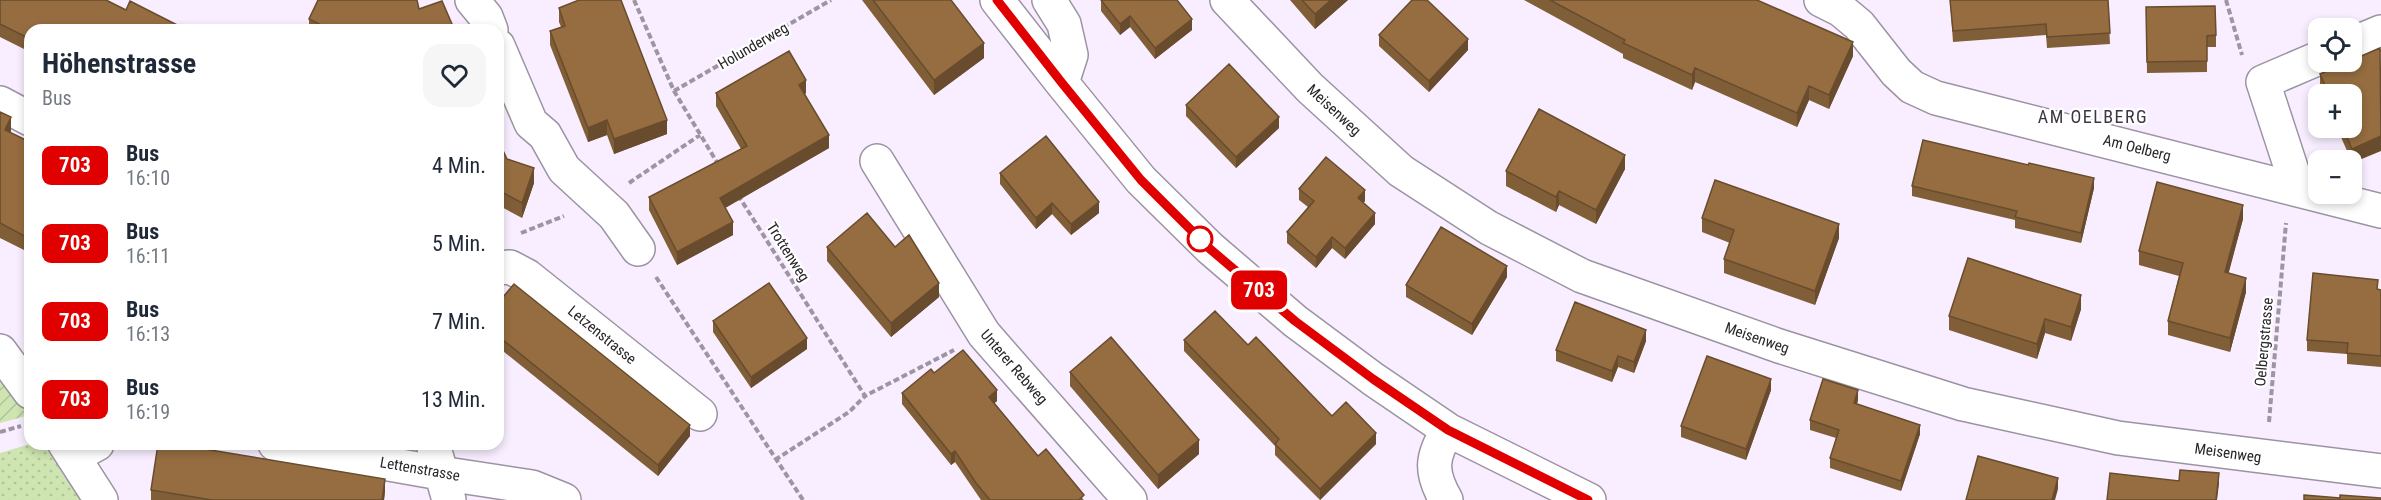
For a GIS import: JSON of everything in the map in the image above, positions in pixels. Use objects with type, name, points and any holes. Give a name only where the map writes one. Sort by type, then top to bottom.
[{"type":"street","points":[[472,0],[489,24]]},
{"type":"street","points":[[997,0],[1141,180],[1210,249],[1295,321],[1373,379],[1448,430],[1588,500]]},
{"type":"street","points":[[1049,0],[1064,24],[1071,54],[1062,83]]},
{"type":"street","name":"Meisenweg","points":[[1227,0],[1310,88],[1401,171],[1489,228],[1582,276],[1779,346],[1963,404],[2118,438],[2381,471]]},
{"type":"street","name":"Am Oelberg","points":[[1821,0],[1841,10],[1859,25],[1896,72],[1912,87],[1936,98],[2381,211]]},
{"type":"street","points":[[2362,40],[2381,32]]},
{"type":"street","points":[[504,59],[531,123],[545,135],[564,169],[614,215],[638,249]]},
{"type":"street","points":[[2298,189],[2263,82],[2308,63]]},
{"type":"street","points":[[0,103],[24,116]]},
{"type":"street","name":"Unterer Rebweg","points":[[877,161],[984,334],[1130,500]]},
{"type":"street","name":"Letzenstrasse","points":[[504,268],[510,267],[527,276],[700,414]]},
{"type":"street","points":[[0,351],[24,384]]},
{"type":"street","points":[[1446,500],[1436,483],[1434,467],[1437,452],[1448,430]]},
{"type":"street","points":[[80,450],[101,500]]},
{"type":"street","name":"Lettenstrasse","points":[[311,450],[532,487],[564,500]]},
{"type":"path","points":[[634,0],[674,91],[719,165]]},
{"type":"path","name":"Holunderweg","points":[[674,91],[831,0]]},
{"type":"path","points":[[2226,0],[2248,79],[2263,82]]},
{"type":"path","points":[[601,202],[699,135]]},
{"type":"path","name":"Trottenweg","points":[[731,185],[865,396]]},
{"type":"path","name":"Oelbergstrasse","points":[[2265,458],[2287,217],[2298,189]]},
{"type":"path","points":[[518,234],[567,215]]},
{"type":"path","points":[[638,249],[803,500]]},
{"type":"path","points":[[776,460],[849,412],[865,396],[984,334]]},
{"type":"path","points":[[0,432],[24,425]]},
{"type":"green space","points":[[0,365],[24,397],[24,417],[0,423]]},
{"type":"green space","points":[[24,446],[24,450],[55,450],[84,500],[0,500],[0,453]]},
{"type":"building","points":[[0,0],[106,0],[126,10],[130,1],[175,24],[24,24],[24,36],[0,24]]},
{"type":"building","points":[[318,0],[417,0],[419,9],[442,1],[452,24],[319,24],[309,19]]},
{"type":"building","points":[[579,0],[621,0],[667,120],[614,139],[607,120],[588,128],[550,31],[565,26],[559,8]]},
{"type":"building","points":[[873,0],[951,0],[984,43],[934,80]]},
{"type":"building","points":[[1101,0],[1177,0],[1192,19],[1155,48],[1130,16],[1120,24]]},
{"type":"building","points":[[1302,0],[1331,0],[1315,14]]},
{"type":"building","points":[[1412,0],[1427,0],[1468,39],[1429,81],[1379,35]]},
{"type":"building","points":[[1550,0],[1757,0],[1853,42],[1829,95],[1809,86],[1797,113],[1695,68],[1692,75],[1623,43],[1625,40]]},
{"type":"building","points":[[1950,0],[2108,0],[2110,33],[2047,37],[2046,24],[1953,31]]},
{"type":"building","points":[[2215,6],[2216,35],[2207,36],[2207,61],[2147,62],[2146,7]]},
{"type":"building","points":[[2380,48],[2381,136],[2352,149],[2347,138],[2362,138],[2362,84],[2324,84],[2320,74],[2362,72],[2362,56]]},
{"type":"building","points":[[789,51],[806,80],[799,85],[829,135],[720,198],[733,222],[677,252],[649,197],[747,146],[716,93]]},
{"type":"building","points":[[1229,64],[1279,117],[1236,157],[1186,105]]},
{"type":"building","points":[[1539,109],[1625,155],[1596,210],[1559,191],[1556,197],[1506,171]]},
{"type":"building","points":[[0,112],[11,117],[5,130],[24,139],[24,236],[0,223]]},
{"type":"building","points":[[1046,136],[1099,202],[1071,224],[1052,203],[1036,218],[1000,173]]},
{"type":"building","points":[[1923,140],[2094,178],[2081,233],[2015,217],[2017,211],[1912,186]]},
{"type":"building","points":[[504,153],[507,159],[534,168],[522,203],[504,193]]},
{"type":"building","points":[[1326,157],[1365,190],[1358,198],[1375,213],[1345,248],[1332,237],[1316,257],[1287,232],[1314,201],[1299,189]]},
{"type":"building","points":[[1715,180],[1839,224],[1815,291],[1724,259],[1734,230],[1702,218]]},
{"type":"building","points":[[2157,182],[2243,205],[2225,272],[2246,278],[2230,338],[2168,321],[2183,263],[2139,251]]},
{"type":"building","points":[[867,213],[895,247],[909,235],[939,283],[891,323],[827,247]]},
{"type":"building","points":[[1441,227],[1507,266],[1472,324],[1406,285]]},
{"type":"building","points":[[1968,258],[2081,295],[2071,327],[2045,319],[2037,344],[1949,316]]},
{"type":"building","points":[[2313,273],[2378,280],[2377,289],[2381,290],[2381,356],[2347,353],[2348,343],[2307,340]]},
{"type":"building","points":[[769,283],[807,338],[751,377],[713,321]]},
{"type":"building","points":[[514,284],[690,425],[658,465],[504,341],[504,296]]},
{"type":"building","points":[[1575,302],[1646,330],[1634,362],[1618,356],[1612,371],[1556,350]]},
{"type":"building","points":[[1215,311],[1248,345],[1256,337],[1332,416],[1346,402],[1376,433],[1320,489],[1275,444],[1279,439],[1184,340]]},
{"type":"building","points":[[1111,337],[1199,440],[1158,475],[1070,372]]},
{"type":"building","points":[[963,350],[997,390],[989,397],[1038,456],[1046,449],[1084,495],[1079,500],[990,500],[955,451],[951,454],[902,393],[931,369],[934,373]]},
{"type":"building","points":[[1707,356],[1771,379],[1746,449],[1681,426]]},
{"type":"building","points":[[1823,379],[1858,390],[1854,403],[1920,425],[1901,481],[1830,458],[1839,430],[1810,420]]},
{"type":"building","points":[[157,450],[210,450],[385,479],[382,500],[212,500],[151,490]]},
{"type":"building","points":[[1978,456],[2058,478],[2052,500],[1966,500]]},
{"type":"building","points":[[2180,470],[2219,473],[2216,500],[2107,500],[2110,473],[2179,481]]},
{"type":"building","points":[[2304,495],[2340,498],[2340,495],[2381,498],[2381,500],[2304,500]]},
{"type":"bus line","name":"703","points":[[997,0],[1141,180],[1210,249],[1295,321],[1373,379],[1448,430],[1588,500]]},
{"type":"district","name":"AM OELBERG","points":[[2093,116]]}]
